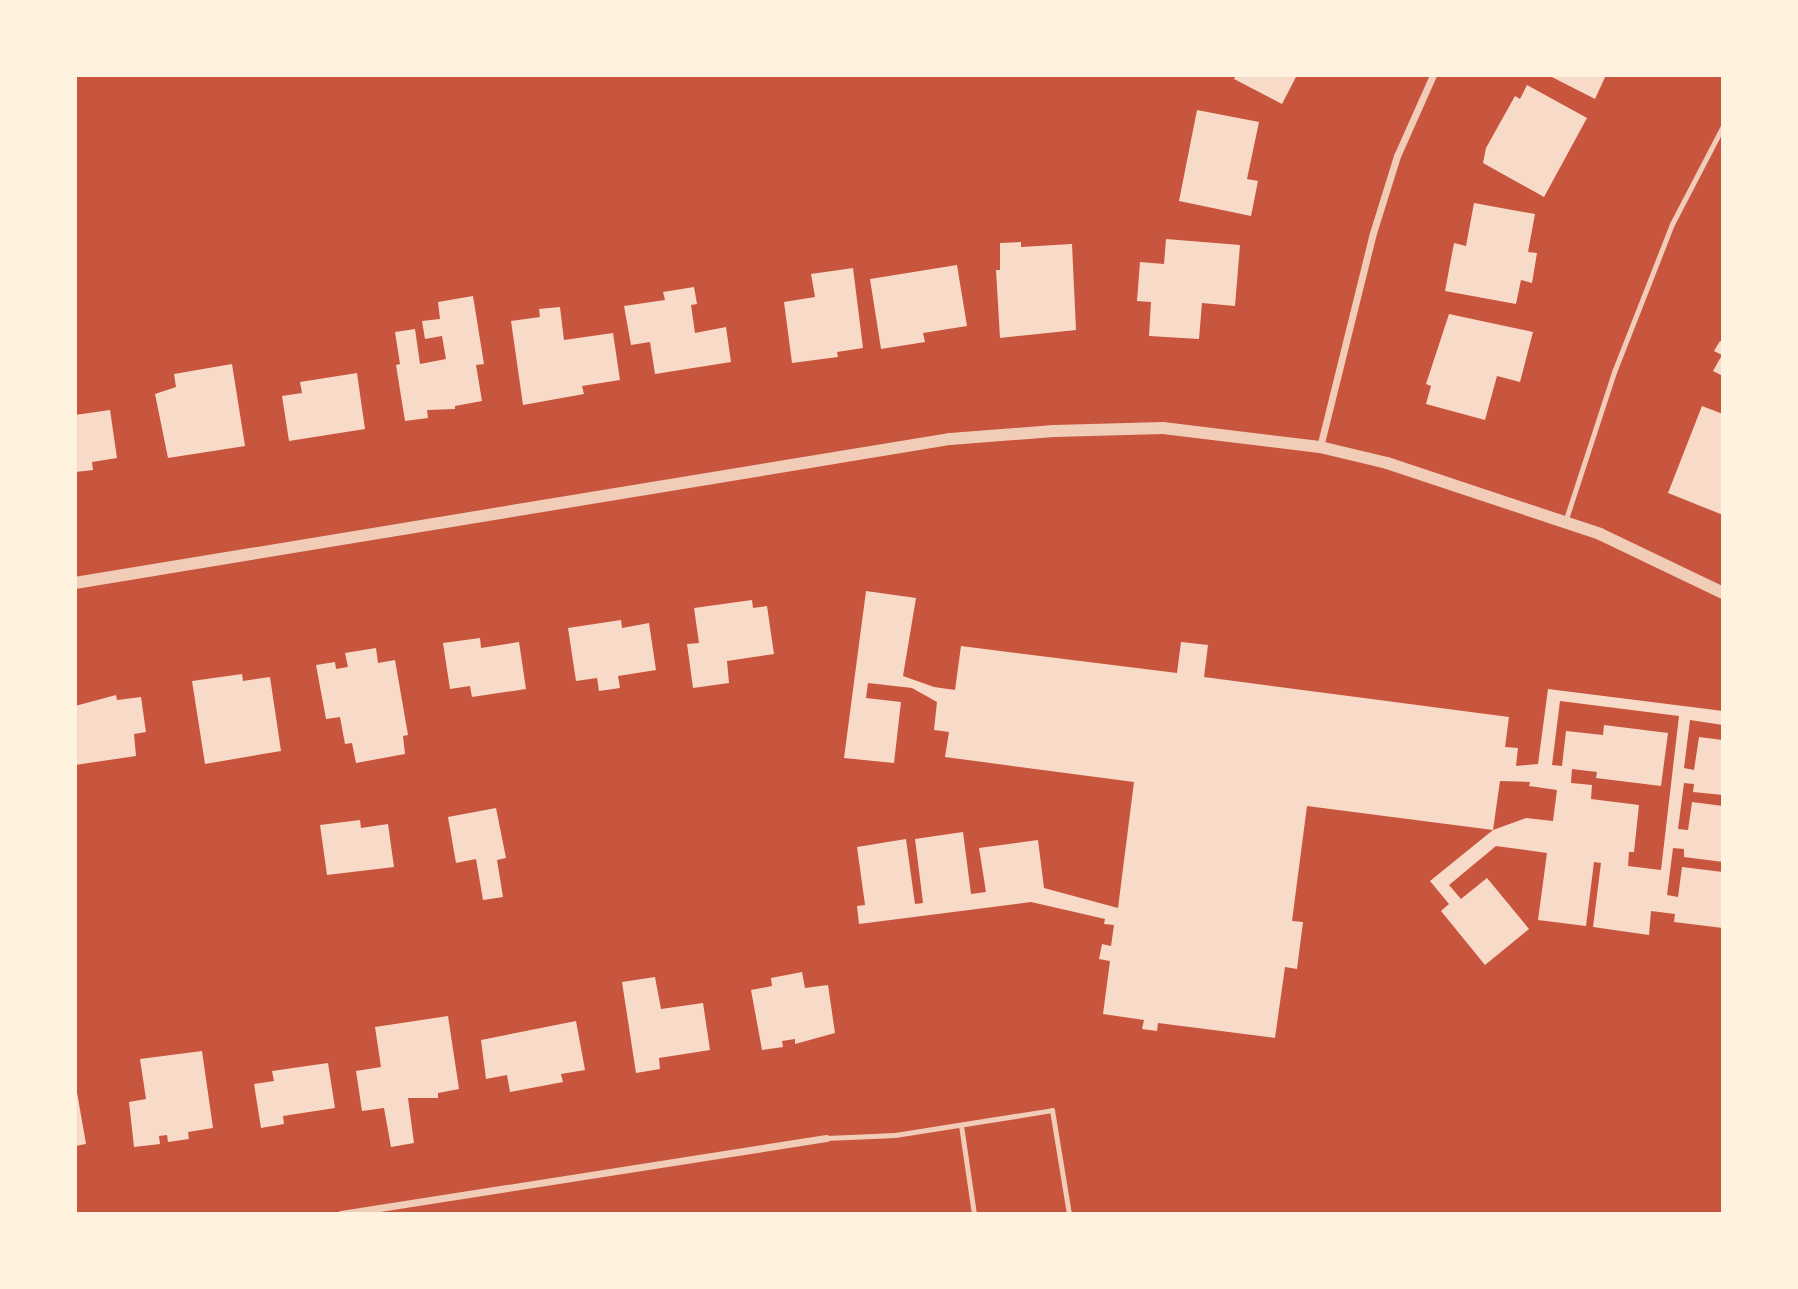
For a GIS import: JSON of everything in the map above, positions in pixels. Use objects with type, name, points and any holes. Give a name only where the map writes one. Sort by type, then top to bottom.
[{"type":"street","points":[[1320,447],[1373,233],[1397,156],[1433,75]]},
{"type":"street","points":[[75,583],[950,439],[1054,431],[1163,428],[1320,447],[1387,463],[1600,534],[1723,593]]},
{"type":"street","points":[[341,1214],[826,1138]]},
{"type":"lane","points":[[1565,522],[1614,372],[1667,236],[1723,126]]},
{"type":"lane","points":[[826,1138],[895,1135],[1052,1110],[1069,1214]]},
{"type":"lane","points":[[961,1125],[974,1214]]},
{"type":"building","points":[[1236,75],[1297,75],[1282,104],[1234,79]]},
{"type":"building","points":[[1548,75],[1606,75],[1595,99]]},
{"type":"building","points":[[1527,85],[1587,118],[1544,197],[1483,163],[1486,148],[1515,96],[1520,99]]},
{"type":"building","points":[[1197,110],[1259,122],[1247,179],[1258,181],[1251,216],[1179,201]]},
{"type":"building","points":[[1474,203],[1535,214],[1528,252],[1537,253],[1532,283],[1521,280],[1516,304],[1445,291],[1454,243],[1466,246]]},
{"type":"building","points":[[1166,239],[1240,245],[1235,306],[1202,303],[1199,339],[1149,336],[1151,302],[1137,301],[1140,262],[1164,264]]},
{"type":"building","points":[[1021,242],[1021,247],[1072,244],[1076,330],[1000,338],[996,270],[1000,270],[1000,243]]},
{"type":"building","points":[[957,265],[967,326],[923,333],[925,342],[881,349],[870,279]]},
{"type":"building","points":[[853,268],[863,348],[837,352],[838,357],[792,363],[784,302],[815,297],[811,274]]},
{"type":"building","points":[[694,287],[697,304],[691,305],[695,333],[726,327],[731,362],[655,374],[650,342],[631,345],[624,306],[665,300],[663,292]]},
{"type":"building","points":[[473,296],[484,364],[476,365],[482,401],[455,406],[455,409],[427,410],[428,418],[405,421],[396,365],[400,364],[395,332],[415,329],[420,364],[446,359],[442,336],[425,339],[422,321],[440,319],[438,302]]},
{"type":"building","points":[[560,307],[564,340],[613,333],[620,380],[582,386],[584,394],[523,405],[511,321],[540,317],[539,309]]},
{"type":"building","points":[[1449,314],[1533,332],[1520,382],[1497,376],[1485,420],[1426,404],[1431,386],[1426,384]]},
{"type":"building","points":[[1720,341],[1723,342],[1723,376],[1713,371],[1722,355],[1714,351]]},
{"type":"building","points":[[232,364],[245,446],[168,458],[155,394],[176,387],[174,374]]},
{"type":"building","points":[[357,373],[365,429],[289,441],[282,396],[302,393],[300,382]]},
{"type":"building","points":[[1702,406],[1723,414],[1723,515],[1668,493]]},
{"type":"building","points":[[110,410],[117,458],[92,462],[93,470],[75,472],[75,415]]},
{"type":"building","points":[[866,591],[916,598],[903,676],[934,687],[955,690],[961,646],[1177,673],[1181,642],[1208,645],[1204,677],[1509,717],[1505,747],[1518,748],[1516,766],[1538,764],[1548,689],[1723,711],[1723,725],[1690,720],[1684,768],[1694,770],[1699,737],[1723,740],[1723,795],[1693,792],[1694,784],[1684,783],[1678,829],[1688,830],[1692,802],[1723,806],[1723,862],[1684,857],[1684,849],[1673,848],[1667,895],[1678,897],[1682,867],[1723,872],[1723,928],[1674,922],[1675,914],[1651,911],[1649,935],[1593,927],[1601,863],[1594,862],[1586,926],[1538,920],[1547,853],[1496,846],[1449,885],[1461,899],[1487,878],[1529,929],[1485,965],[1441,911],[1449,904],[1430,881],[1493,830],[1307,806],[1292,921],[1303,922],[1297,969],[1285,967],[1275,1038],[1158,1023],[1157,1031],[1142,1029],[1144,1020],[1103,1014],[1110,961],[1099,959],[1102,944],[1111,946],[1114,925],[1104,924],[1105,919],[1031,902],[859,924],[857,906],[865,905],[857,847],[906,839],[915,904],[923,903],[915,839],[963,832],[971,894],[986,892],[979,848],[1038,840],[1044,888],[1118,908],[1134,782],[945,757],[949,732],[934,730],[937,702],[912,688],[868,683],[866,698],[901,702],[894,763],[844,758]],"holes":[[[1560,701],[1679,716],[1661,870],[1628,866],[1629,852],[1634,852],[1639,805],[1591,799],[1592,785],[1571,783],[1572,769],[1597,772],[1596,778],[1661,786],[1668,733],[1604,725],[1603,735],[1566,731],[1562,766],[1552,765]],[[1500,781],[1530,782],[1529,786],[1557,790],[1553,821],[1526,818],[1493,830]]]},
{"type":"building","points":[[752,600],[753,608],[767,606],[774,654],[727,661],[729,683],[693,688],[687,644],[699,643],[694,608]]},
{"type":"building","points":[[621,620],[622,628],[649,623],[656,670],[618,676],[620,688],[599,691],[597,678],[576,681],[568,628]]},
{"type":"building","points":[[480,638],[481,648],[519,642],[526,689],[472,697],[470,686],[450,689],[443,643]]},
{"type":"building","points":[[376,648],[378,663],[395,660],[408,735],[403,736],[405,754],[356,763],[352,743],[345,744],[340,717],[326,719],[316,665],[335,662],[336,669],[348,667],[345,653]]},
{"type":"building","points":[[242,674],[243,681],[270,677],[281,751],[205,764],[192,681]]},
{"type":"building","points":[[116,695],[117,700],[141,697],[146,732],[134,734],[136,756],[75,765],[75,706]]},
{"type":"building","points":[[496,808],[506,858],[497,860],[503,897],[483,900],[476,859],[456,863],[448,817]]},
{"type":"building","points":[[360,820],[361,828],[388,824],[394,867],[327,875],[320,825]]},
{"type":"building","points":[[802,972],[805,988],[828,985],[835,1033],[795,1044],[795,1039],[782,1041],[783,1047],[762,1050],[751,990],[772,986],[771,978]]},
{"type":"building","points":[[655,977],[661,1009],[703,1003],[710,1050],[659,1058],[660,1069],[636,1073],[622,982]]},
{"type":"building","points":[[448,1016],[459,1089],[438,1093],[438,1098],[408,1098],[414,1143],[391,1147],[384,1108],[362,1111],[356,1071],[381,1067],[375,1027]]},
{"type":"building","points":[[576,1021],[585,1070],[561,1074],[563,1082],[510,1092],[507,1075],[486,1079],[481,1040]]},
{"type":"building","points":[[202,1051],[213,1128],[188,1132],[189,1139],[168,1142],[167,1135],[159,1136],[160,1144],[134,1147],[129,1102],[146,1099],[140,1059]]},
{"type":"building","points":[[328,1063],[335,1108],[283,1116],[284,1124],[261,1128],[254,1084],[274,1081],[272,1071]]},
{"type":"building","points":[[75,1081],[86,1144],[75,1146]]}]
